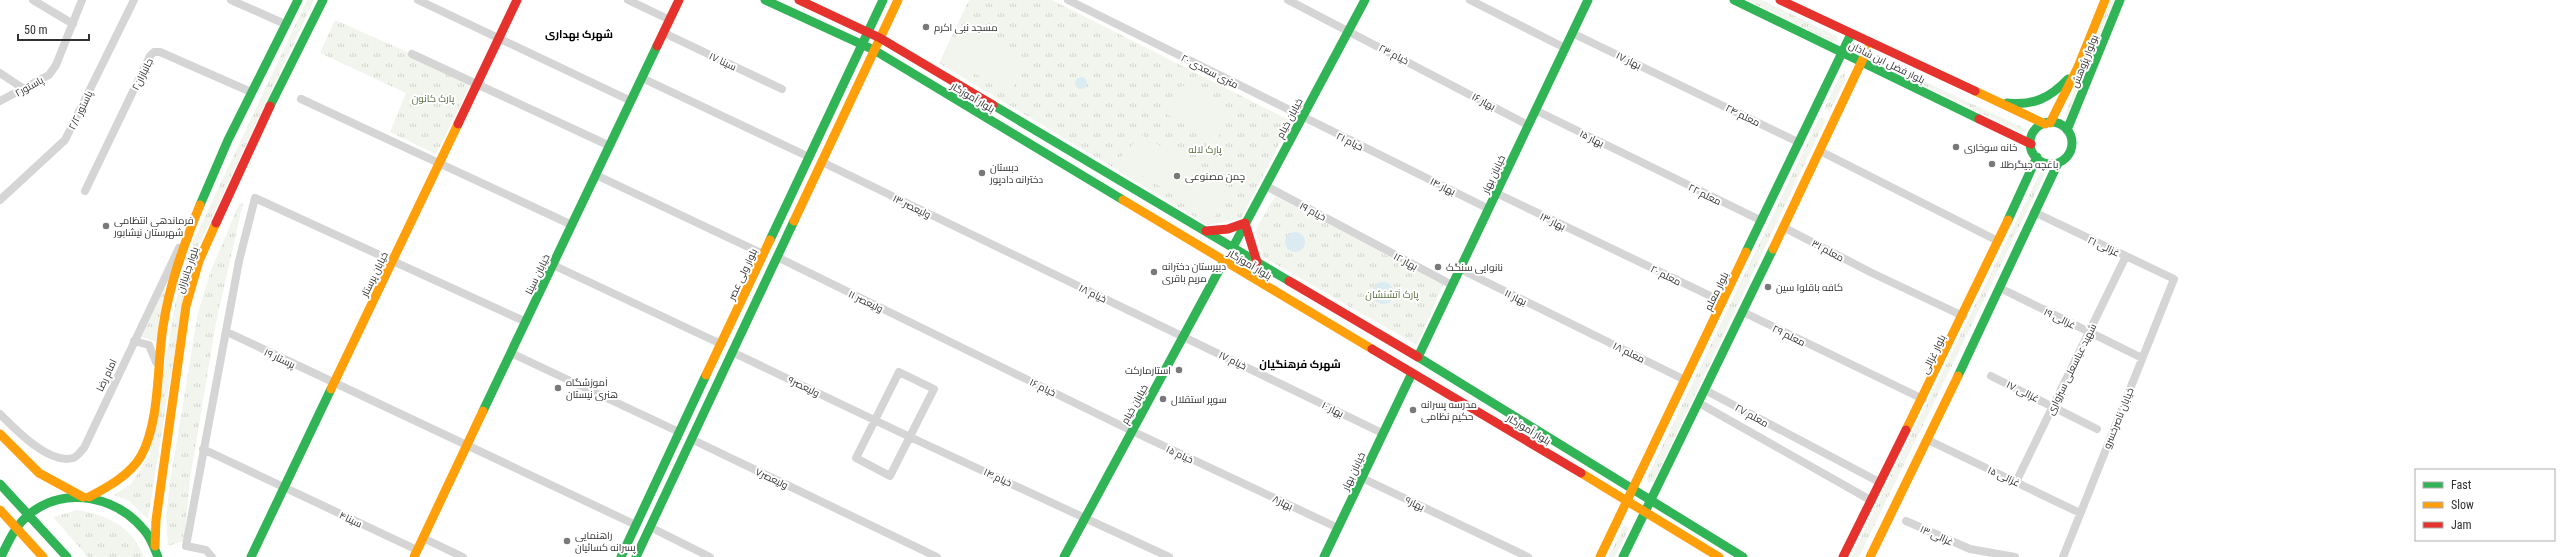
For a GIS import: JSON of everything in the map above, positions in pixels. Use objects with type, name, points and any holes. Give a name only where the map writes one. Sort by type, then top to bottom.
[{"type":"main road","name":"بلوار جانبازان","points":[[86,497],[127,472],[140,457],[150,434],[168,299],[193,218],[251,92],[298,0]]},
{"type":"main road","name":"بلوار جانبازان","points":[[155,546],[156,520],[186,306],[199,262],[272,102],[323,0]]},
{"type":"main road","name":"خیابان پرستار","points":[[251,557],[517,0]]},
{"type":"main road","name":"خیابان سینا","points":[[415,554],[679,0]]},
{"type":"main road","name":"بلوار آموزگار","points":[[765,0],[874,50],[1224,261],[1645,511],[1719,557]]},
{"type":"main road","name":"بلوار آموزگار","points":[[799,0],[880,38],[1418,357],[1743,557]]},
{"type":"main road","name":"بلوار ولی عصر","points":[[621,557],[883,0]]},
{"type":"main road","points":[[636,557],[898,0]]},
{"type":"main road","name":"خیابان خیام","points":[[1232,247],[1365,0]]},
{"type":"main road","name":"خیابان بهار","points":[[1418,357],[1588,0]]},
{"type":"main road","name":"بلوار فضل ابن شاذان","points":[[1734,0],[2031,144]]},
{"type":"main road","name":"بلوار فضل ابن شاذان","points":[[1780,0],[1993,101],[2047,123]]},
{"type":"main road","name":"بولوار پژوهش","points":[[2047,123],[2078,67],[2105,0]]},
{"type":"main road","name":"بولوار پژوهش","points":[[2067,130],[2120,0]]},
{"type":"main road","points":[[820,25],[826,13]]},
{"type":"main road","name":"بلوار معلم","points":[[1623,557],[1820,151],[1825,114],[1842,53],[1851,34]]},
{"type":"main road","name":"بلوار معلم","points":[[1600,557],[1800,143],[1825,114],[1861,62],[1870,44]]},
{"type":"main road","points":[[1993,101],[2022,105],[2043,101],[2059,90],[2078,67]]},
{"type":"main road","points":[[2047,123],[2056,123],[2067,130],[2072,145],[2065,159],[2058,163],[2044,162],[2037,158],[2031,144],[2034,132],[2047,123]]},
{"type":"main road","points":[[1046,154],[1054,141]]},
{"type":"main road","name":"بلوار غزالی","points":[[1843,557],[1923,399],[2037,158]]},
{"type":"main road","points":[[1870,557],[1928,440],[2058,163]]},
{"type":"main road","points":[[782,214],[794,220]]},
{"type":"main road","points":[[1206,231],[1228,229],[1246,223],[1257,262]]},
{"type":"main road","name":"خیابان خیام","points":[[1064,557],[1224,261]]},
{"type":"main road","points":[[1320,318],[1329,304]]},
{"type":"main road","name":"خیابان بهار","points":[[1324,557],[1412,373]]},
{"type":"main road","points":[[702,386],[714,392]]},
{"type":"main road","points":[[0,434],[39,473],[86,497],[110,502],[129,513],[144,527],[155,546],[158,557]]},
{"type":"main road","points":[[0,484],[67,557]]},
{"type":"main road","points":[[1,557],[14,529],[28,515],[45,504],[57,500],[86,497]]},
{"type":"main road","points":[[0,510],[43,557]]},
{"type":"street","points":[[33,0],[73,24]]},
{"type":"street","name":"پاستور۲","points":[[0,101],[48,75],[56,65],[82,0]]},
{"type":"street","name":"پاستور ۲/۲","points":[[0,200],[65,140],[134,0]]},
{"type":"street","points":[[231,0],[286,24]]},
{"type":"street","points":[[418,0],[631,101]]},
{"type":"street","points":[[628,0],[670,20]]},
{"type":"street","name":"۲۰ متری سعدی","points":[[1068,0],[1302,117]]},
{"type":"street","name":"خیام ۲۳","points":[[1288,0],[1348,32],[1440,77]]},
{"type":"street","points":[[1473,2],[1565,48]]},
{"type":"street","name":"سینا ۱۷","points":[[664,33],[782,89]]},
{"type":"street","name":"بهار ۱۷","points":[[1572,33],[1686,88]]},
{"type":"street","name":"جانبازان۲","points":[[85,191],[150,56],[154,52],[160,52],[251,92]]},
{"type":"street","points":[[412,54],[610,146]]},
{"type":"street","points":[[0,73],[24,89]]},
{"type":"street","name":"بهار ۱۶","points":[[1440,77],[1528,125]]},
{"type":"street","points":[[642,78],[809,157]]},
{"type":"street","name":"معلم ۲۴","points":[[1686,88],[1800,143]]},
{"type":"street","points":[[301,99],[371,130],[572,225]]},
{"type":"street","name":"بهار ۱۵","points":[[1535,110],[1648,166]]},
{"type":"street","name":"خیام ۲۱","points":[[1302,117],[1398,164]]},
{"type":"street","points":[[1820,151],[1998,241]]},
{"type":"street","name":"ولیعصر ۱۳","points":[[822,162],[1002,249]]},
{"type":"street","name":"بهار ۱۴","points":[[1398,164],[1489,209]]},
{"type":"street","name":"معلم ۲۲","points":[[1648,166],[1762,221]]},
{"type":"street","points":[[596,175],[763,254]]},
{"type":"street","name":"خیام ۱۹","points":[[1266,186],[1360,236]]},
{"type":"street","name":"بهار ۱۳","points":[[1496,194],[1610,248]]},
{"type":"street","points":[[212,557],[206,550],[186,546],[239,261],[255,198],[526,322]]},
{"type":"street","name":"غزالی ۲۱","points":[[2034,212],[2174,279]]},
{"type":"street","name":"امام رضا","points":[[0,414],[22,435],[54,457],[73,458],[84,448],[193,218]]},
{"type":"street","name":"معلم ۳۱","points":[[1783,226],[1872,273],[1963,316]]},
{"type":"street","name":"بهار ۱۲","points":[[1360,236],[1452,285]]},
{"type":"street","name":"معلم ۲۰","points":[[1610,248],[1723,302]]},
{"type":"street","name":"خیام ۱۸","points":[[1002,249],[1183,336]]},
{"type":"street","name":"شهید عباسعلی سبزواری","points":[[2016,482],[2126,256]]},
{"type":"street","name":"ولیعصر ۱۱","points":[[777,257],[954,344]]},
{"type":"street","points":[[553,265],[721,344]]},
{"type":"street","name":"بهار ۱۱","points":[[1460,270],[1572,325]]},
{"type":"street","name":"خیابان ناصرخسرو","points":[[2063,557],[2174,279]]},
{"type":"street","name":"غزالی ۱۹","points":[[2000,288],[2142,358]]},
{"type":"street","name":"معلم ۲۹","points":[[1743,312],[1923,399]]},
{"type":"street","name":"معلم ۱۸","points":[[1572,325],[1685,380]]},
{"type":"street","name":"پرستار ۱۹","points":[[226,332],[636,525]]},
{"type":"street","name":"خیام ۱۷","points":[[1183,336],[1283,384]]},
{"type":"street","points":[[134,341],[149,345],[154,352],[158,370]]},
{"type":"street","name":"خیام ۱۶","points":[[954,344],[1132,431]]},
{"type":"street","name":"ولیعصر۹","points":[[732,352],[875,420]]},
{"type":"street","points":[[511,353],[679,432]]},
{"type":"street","points":[[899,372],[934,389],[890,476],[856,458],[875,420],[899,372]]},
{"type":"street","name":"غزالی ۱۷","points":[[1991,376],[2097,429]]},
{"type":"street","name":"بهار ۱۰","points":[[1283,384],[1382,433]]},
{"type":"street","name":"معلم ۲۷","points":[[1705,390],[1798,441],[1881,483]]},
{"type":"street","name":"معلم ۲۷","points":[[1699,403],[1872,501]]},
{"type":"street","name":"خیام ۱۴","points":[[875,420],[1169,557]]},
{"type":"street","name":"خیام ۱۵","points":[[1132,431],[1229,476]]},
{"type":"street","name":"ولیعصر۷","points":[[691,439],[937,557]]},
{"type":"street","name":"غزالی ۱۵","points":[[1928,440],[2080,513]]},
{"type":"street","name":"سینا۴","points":[[203,449],[415,554]]},
{"type":"street","name":"بهار۸","points":[[1229,476],[1338,528]]},
{"type":"street","name":"بهار۹","points":[[1362,478],[1528,557]]},
{"type":"street","name":"غزالی ۱۳","points":[[1906,521],[1969,553],[2016,557]]},
{"type":"street","points":[[650,527],[710,557]]},
{"type":"street","points":[[423,538],[464,557]]},
{"type":"green space","points":[[307,0],[314,0],[197,249],[182,305],[148,519],[129,501],[114,495],[131,484],[150,454],[175,304],[192,244]]},
{"type":"green space","name":"پارک لاله","points":[[969,0],[1052,0],[1291,121],[1241,219],[1208,225],[939,63]]},
{"type":"green space","points":[[1747,0],[1762,0],[1836,36],[1838,41],[1833,42]]},
{"type":"green space","points":[[2111,0],[2114,0],[2066,119],[2065,114]]},
{"type":"green space","name":"پارک کانون","points":[[335,20],[412,54],[471,84],[436,154],[390,132],[406,93],[320,53]]},
{"type":"green space","points":[[961,26],[1027,59],[1011,92],[945,59]]},
{"type":"green space","points":[[1874,58],[2026,129],[2026,132],[2021,132],[1877,63]]},
{"type":"green space","points":[[1845,73],[1845,80],[1830,111],[1824,109],[1839,77]]},
{"type":"green space","points":[[1182,85],[1232,112],[1216,141],[1166,114]]},
{"type":"green space","points":[[1819,118],[1823,118],[1825,121],[1654,481],[1648,483],[1647,478]]},
{"type":"green space","points":[[1142,135],[1232,189],[1214,218],[1117,161]]},
{"type":"green space","points":[[2041,171],[2044,173],[2043,178],[1859,557],[1851,557]]},
{"type":"green space","name":"پارک آتشنشان","points":[[1275,196],[1443,285],[1417,345],[1263,257],[1255,231]]},
{"type":"green space","points":[[243,203],[216,323],[190,479],[184,541],[168,546],[166,518],[170,482],[198,313],[210,273],[239,204]]},
{"type":"green space","points":[[166,287],[158,342],[141,337],[164,289]]},
{"type":"green space","points":[[77,510],[98,515],[117,524],[133,537],[144,557],[88,557],[53,517]]},
{"type":"green space","points":[[1624,525],[1629,528],[1615,557],[1608,557]]},
{"type":"shaded area","points":[[1081,77],[1085,79],[1087,83],[1085,87],[1081,89],[1077,87],[1075,83],[1077,79]]},
{"type":"shaded area","points":[[1295,232],[1302,235],[1305,242],[1302,249],[1295,252],[1288,249],[1285,242],[1288,235]]},
{"type":"shaded area","points":[[1383,282],[1391,285],[1394,293],[1391,301],[1383,304],[1375,301],[1372,293],[1375,285]]},
{"type":"traffic: fast","points":[[200,205],[228,140],[298,0]]},
{"type":"traffic: fast","points":[[270,106],[323,0]]},
{"type":"traffic: fast","points":[[765,0],[874,50],[1123,200]]},
{"type":"traffic: fast","points":[[770,240],[883,0]]},
{"type":"traffic: fast","points":[[1233,247],[1365,0]]},
{"type":"traffic: fast","points":[[1418,357],[1588,0]]},
{"type":"traffic: fast","points":[[1734,0],[1979,119]]},
{"type":"traffic: fast","points":[[2067,130],[2120,0]]},
{"type":"traffic: fast","points":[[1746,252],[1851,34]]},
{"type":"traffic: fast","points":[[483,411],[657,46]]},
{"type":"traffic: fast","points":[[2007,103],[2016,104],[2033,102],[2048,96],[2068,79]]},
{"type":"traffic: fast","points":[[993,105],[1289,281]]},
{"type":"traffic: fast","points":[[2051,122],[2066,128],[2072,143],[2066,158],[2051,164],[2036,158],[2030,143],[2036,128],[2051,122]]},
{"type":"traffic: fast","points":[[2008,220],[2037,157]]},
{"type":"traffic: fast","points":[[1958,376],[2058,163]]},
{"type":"traffic: fast","points":[[636,557],[794,221]]},
{"type":"traffic: fast","points":[[1623,557],[1773,249]]},
{"type":"traffic: fast","points":[[1064,557],[1224,261]]},
{"type":"traffic: fast","points":[[1418,357],[1743,557]]},
{"type":"traffic: fast","points":[[1324,557],[1412,373]]},
{"type":"traffic: fast","points":[[621,557],[706,375]]},
{"type":"traffic: fast","points":[[251,557],[331,389]]},
{"type":"traffic: fast","points":[[0,484],[67,557]]},
{"type":"traffic: fast","points":[[1,557],[17,527],[32,512],[46,504],[61,499],[76,498],[91,499],[106,503],[133,519],[149,536],[158,557]]},
{"type":"traffic: slow","points":[[794,221],[898,0]]},
{"type":"traffic: slow","points":[[2050,123],[2078,67],[2105,0]]},
{"type":"traffic: slow","points":[[1773,249],[1870,44]]},
{"type":"traffic: slow","points":[[1975,91],[2045,124]]},
{"type":"traffic: slow","points":[[331,389],[458,124]]},
{"type":"traffic: slow","points":[[1123,200],[1372,349]]},
{"type":"traffic: slow","points":[[89,497],[111,485],[125,475],[141,456],[147,442],[152,427],[155,410],[161,342],[169,296],[183,250],[200,205]]},
{"type":"traffic: slow","points":[[1906,430],[2008,220]]},
{"type":"traffic: slow","points":[[155,546],[156,520],[186,306],[199,261],[216,223]]},
{"type":"traffic: slow","points":[[706,375],[770,240]]},
{"type":"traffic: slow","points":[[1600,557],[1746,252]]},
{"type":"traffic: slow","points":[[1870,557],[1958,376]]},
{"type":"traffic: slow","points":[[414,557],[483,411]]},
{"type":"traffic: slow","points":[[0,434],[39,473],[83,497]]},
{"type":"traffic: slow","points":[[1581,473],[1719,557]]},
{"type":"traffic: slow","points":[[0,510],[43,557]]},
{"type":"traffic: jam","points":[[458,124],[517,0]]},
{"type":"traffic: jam","points":[[657,46],[679,0]]},
{"type":"traffic: jam","points":[[799,0],[880,38],[993,105]]},
{"type":"traffic: jam","points":[[1780,0],[1975,91]]},
{"type":"traffic: jam","points":[[216,223],[270,106]]},
{"type":"traffic: jam","points":[[1979,119],[2031,144]]},
{"type":"traffic: jam","points":[[1206,231],[1228,229],[1245,223],[1257,262]]},
{"type":"traffic: jam","points":[[1289,281],[1418,357]]},
{"type":"traffic: jam","points":[[1372,349],[1581,473]]},
{"type":"traffic: jam","points":[[1843,557],[1906,430]]},
{"type":"place","name":"مسجد نبی اکرم","points":[[926,27]]},
{"type":"place","name":"خانه سوخاری","points":[[1956,147]]},
{"type":"place","name":"باغچه جیگرطلا","points":[[1992,164]]},
{"type":"place","name":"دبستان دخترانه دادپور","points":[[982,173]]},
{"type":"place","name":"چمن مصنوعی","points":[[1177,176]]},
{"type":"place","name":"فرماندهی انتظامی شهرستان نیشابور","points":[[106,226]]},
{"type":"place","name":"نانوایی سنگک","points":[[1438,267]]},
{"type":"place","name":"دبیرستان دخترانه مریم باقری","points":[[1154,272]]},
{"type":"place","name":"کافه باقلوا سین","points":[[1768,287]]},
{"type":"place","name":"استارمارکت","points":[[1179,370]]},
{"type":"place","name":"آموزشگاه هنری نیستان","points":[[558,388]]},
{"type":"place","name":"سوپر استقلال","points":[[1163,399]]},
{"type":"place","name":"مدرسه پسرانه حکیم نظامی","points":[[1413,410]]},
{"type":"place","name":"راهنمایی پسرانه کسائیان","points":[[567,541]]},
{"type":"district","name":"شهرک بهداری","points":[[579,34]]},
{"type":"district","name":"شهرک فرهنگیان","points":[[1300,364]]}]
